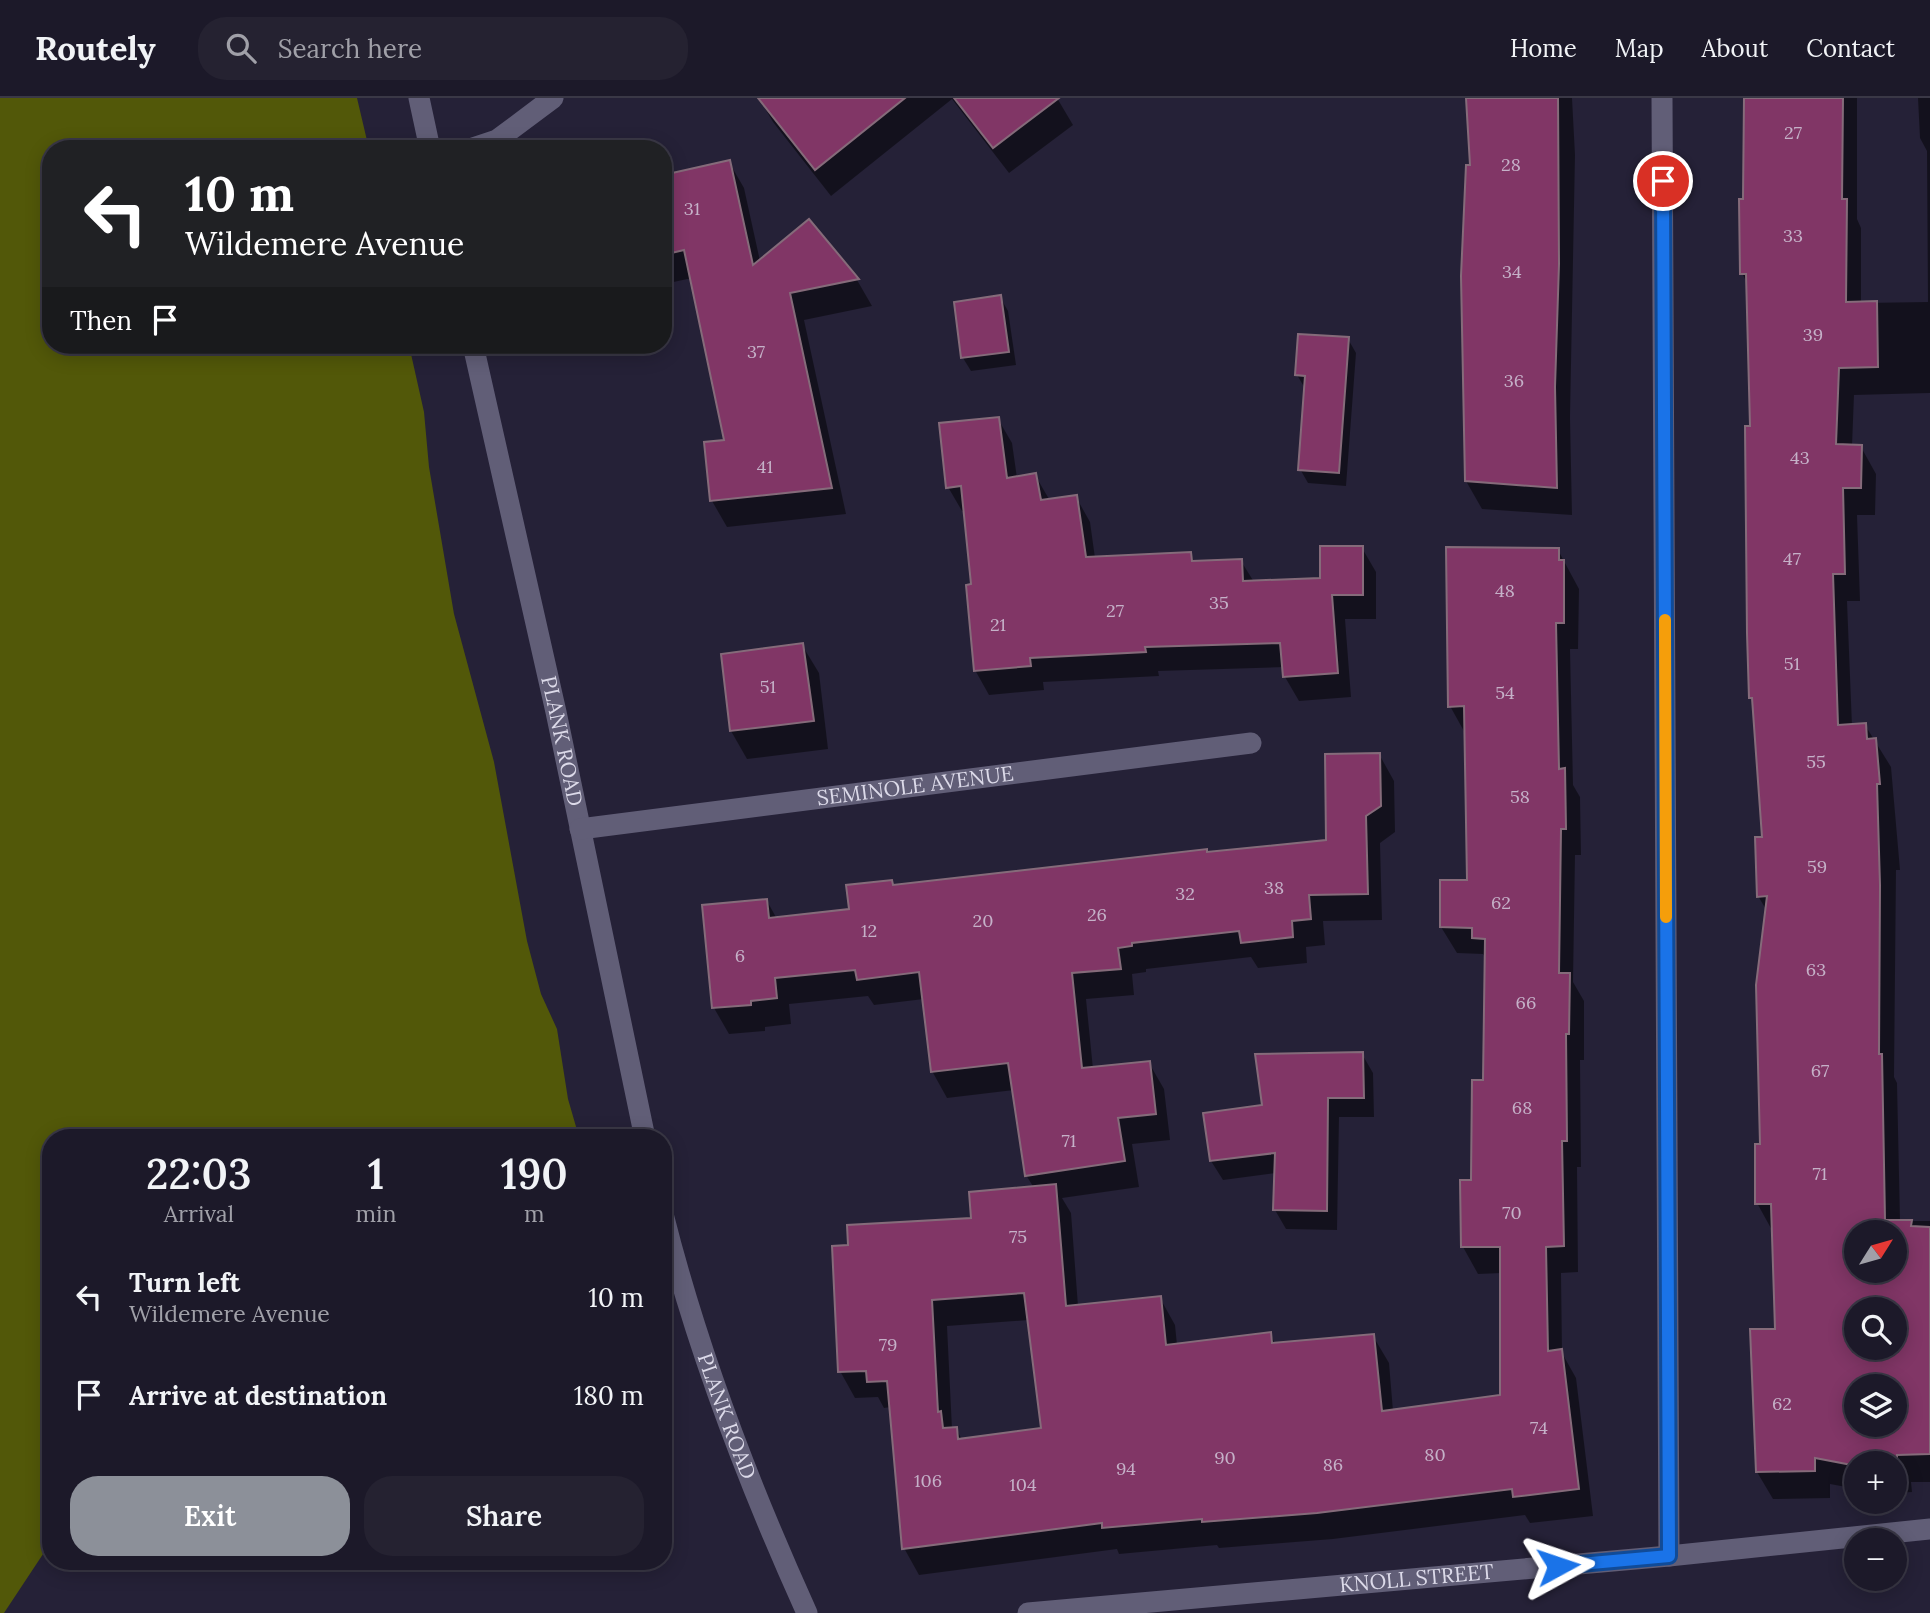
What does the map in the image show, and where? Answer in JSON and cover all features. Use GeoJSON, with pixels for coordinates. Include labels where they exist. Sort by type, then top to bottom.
{"type":"FeatureCollection","features":[{"type":"Feature","properties":{"kind":"street"},"geometry":{"type":"LineString","coordinates":[[419,98],[428,140]]}},
{"type":"Feature","properties":{"kind":"street"},"geometry":{"type":"LineString","coordinates":[[497,140],[553,98]]}},
{"type":"Feature","properties":{"kind":"street"},"geometry":{"type":"LineString","coordinates":[[1662,98],[1669,1556]]}},
{"type":"Feature","properties":{"kind":"street","name":"PLANK ROAD"},"geometry":{"type":"LineString","coordinates":[[475,354],[643,1129]]}},
{"type":"Feature","properties":{"kind":"street","name":"SEMINOLE AVENUE"},"geometry":{"type":"LineString","coordinates":[[580,829],[1251,743]]}},
{"type":"Feature","properties":{"kind":"street","name":"PLANK ROAD"},"geometry":{"type":"LineString","coordinates":[[672,1244],[719,1402],[807,1613]]}},
{"type":"Feature","properties":{"kind":"street","name":"KNOLL STREET"},"geometry":{"type":"LineString","coordinates":[[1028,1613],[1669,1556],[1930,1529]]}},
{"type":"Feature","properties":{"kind":"green space"},"geometry":{"type":"Polygon","coordinates":[[[0,98],[357,98],[367,140],[42,140],[42,354],[411,354],[424,412],[429,467],[454,614],[494,762],[527,941],[541,994],[557,1029],[568,1099],[577,1129],[42,1129],[42,1556],[4,1613],[0,1613],[0,98]]]}},
{"type":"Feature","properties":{"kind":"building"},"geometry":{"type":"Polygon","coordinates":[[[758,98],[905,98],[815,170],[758,98]]]}},
{"type":"Feature","properties":{"kind":"building"},"geometry":{"type":"Polygon","coordinates":[[[954,98],[1059,98],[993,148],[954,98]]]}},
{"type":"Feature","properties":{"kind":"building"},"geometry":{"type":"Polygon","coordinates":[[[1466,98],[1558,98],[1559,264],[1555,387],[1557,488],[1465,481],[1461,276],[1466,165],[1470,165],[1466,98]]]}},
{"type":"Feature","properties":{"kind":"building"},"geometry":{"type":"Polygon","coordinates":[[[1744,98],[1843,98],[1842,199],[1847,199],[1846,302],[1877,301],[1878,367],[1839,368],[1836,444],[1862,445],[1861,488],[1843,488],[1845,574],[1833,574],[1838,725],[1866,723],[1867,739],[1876,738],[1880,784],[1877,784],[1880,885],[1879,1054],[1882,1054],[1885,1220],[1844,1220],[1844,1283],[1908,1283],[1908,1220],[1912,1220],[1911,1226],[1930,1227],[1930,1454],[1907,1455],[1907,1451],[1844,1451],[1844,1464],[1815,1458],[1815,1471],[1756,1472],[1750,1329],[1775,1329],[1771,1204],[1755,1204],[1755,1144],[1760,1144],[1756,985],[1767,896],[1757,897],[1755,837],[1762,837],[1752,698],[1749,698],[1745,426],[1750,426],[1746,274],[1740,274],[1739,199],[1743,199],[1744,98]]]}},
{"type":"Feature","properties":{"kind":"building"},"geometry":{"type":"Polygon","coordinates":[[[730,160],[753,265],[809,219],[859,279],[790,293],[832,488],[710,501],[704,442],[724,440],[684,250],[672,253],[672,173],[730,160]]]}},
{"type":"Feature","properties":{"kind":"building"},"geometry":{"type":"Polygon","coordinates":[[[1001,295],[1009,352],[961,358],[954,302],[1001,295]]]}},
{"type":"Feature","properties":{"kind":"building"},"geometry":{"type":"Polygon","coordinates":[[[1298,334],[1349,337],[1339,473],[1298,470],[1305,376],[1295,375],[1298,334]]]}},
{"type":"Feature","properties":{"kind":"building"},"geometry":{"type":"Polygon","coordinates":[[[999,417],[1007,478],[1036,473],[1041,500],[1077,495],[1086,557],[1191,552],[1192,561],[1242,559],[1243,581],[1320,578],[1320,546],[1363,546],[1363,595],[1332,595],[1338,673],[1283,677],[1280,643],[1145,647],[1146,652],[1030,658],[1031,666],[974,671],[966,585],[971,584],[961,486],[946,488],[939,423],[999,417]]]}},
{"type":"Feature","properties":{"kind":"building"},"geometry":{"type":"Polygon","coordinates":[[[1446,547],[1559,548],[1559,560],[1564,560],[1564,623],[1556,623],[1559,769],[1565,768],[1566,829],[1561,829],[1559,973],[1570,973],[1569,1034],[1566,1034],[1567,1141],[1562,1141],[1564,1246],[1546,1247],[1548,1351],[1562,1349],[1579,1489],[1513,1497],[1512,1489],[1317,1513],[1202,1522],[1202,1519],[1102,1528],[1102,1523],[902,1549],[887,1381],[867,1382],[866,1371],[838,1372],[832,1246],[848,1245],[847,1225],[971,1218],[969,1192],[1056,1184],[1066,1306],[1161,1296],[1166,1345],[1271,1332],[1272,1343],[1374,1334],[1382,1411],[1500,1395],[1500,1247],[1461,1247],[1460,1180],[1471,1180],[1472,1080],[1483,1080],[1485,939],[1472,938],[1472,928],[1440,927],[1440,880],[1467,880],[1464,706],[1448,707],[1446,547]],[[1024,1293],[932,1300],[938,1412],[941,1411],[943,1428],[957,1427],[958,1439],[1041,1428],[1024,1293]]]}},
{"type":"Feature","properties":{"kind":"building"},"geometry":{"type":"Polygon","coordinates":[[[803,643],[814,721],[730,731],[721,654],[803,643]]]}},
{"type":"Feature","properties":{"kind":"building"},"geometry":{"type":"Polygon","coordinates":[[[1380,753],[1381,806],[1366,816],[1368,894],[1309,895],[1311,919],[1292,921],[1293,937],[1241,943],[1239,931],[1132,943],[1132,946],[1118,948],[1121,969],[1072,973],[1082,1068],[1150,1061],[1156,1114],[1118,1118],[1125,1161],[1025,1176],[1008,1063],[931,1072],[919,972],[857,980],[855,970],[775,978],[777,998],[751,1001],[751,1005],[712,1008],[702,905],[767,899],[769,918],[849,909],[846,885],[892,880],[893,885],[1207,849],[1207,852],[1326,840],[1325,754],[1380,753]]]}},
{"type":"Feature","properties":{"kind":"building"},"geometry":{"type":"Polygon","coordinates":[[[1363,1052],[1364,1098],[1328,1098],[1327,1211],[1273,1210],[1275,1153],[1210,1161],[1203,1113],[1262,1105],[1255,1054],[1363,1052]]]}},
{"type":"Feature","properties":{"kind":"slow traffic"},"geometry":{"type":"LineString","coordinates":[[1665,620],[1666,917]]}},
{"type":"Feature","properties":{"kind":"route"},"geometry":{"type":"LineString","coordinates":[[1558,1566],[1669,1556],[1663,181]]}}]}
